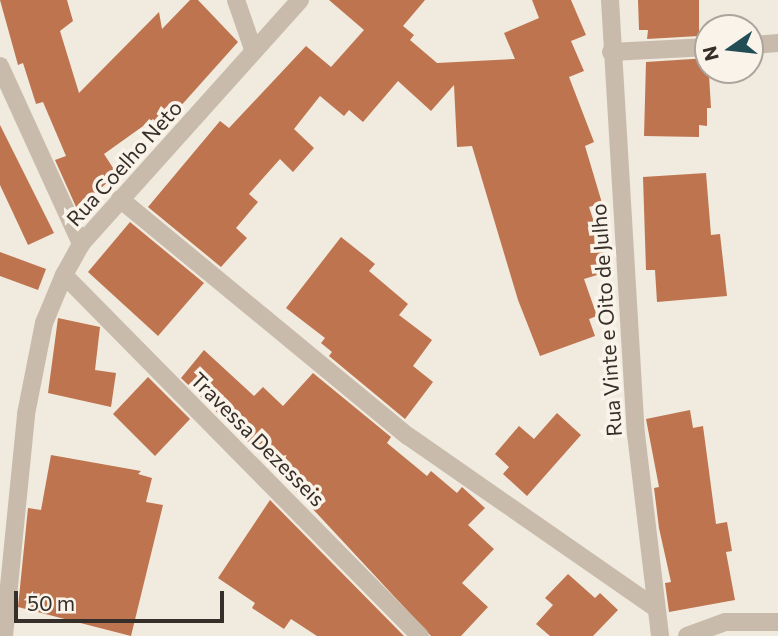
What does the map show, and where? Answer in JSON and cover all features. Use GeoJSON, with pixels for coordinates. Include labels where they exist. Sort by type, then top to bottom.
{"type":"FeatureCollection","features":[{"type":"Feature","properties":{"kind":"street"},"geometry":{"type":"LineString","coordinates":[[236,0],[253,49]]}},
{"type":"Feature","properties":{"kind":"street","name":"Rua Coelho Neto"},"geometry":{"type":"LineString","coordinates":[[4,636],[6,564],[26,414],[44,323],[64,275],[81,244],[184,132],[253,49],[300,0]]}},
{"type":"Feature","properties":{"kind":"street","name":"Rua Vinte e Oito de Julho"},"geometry":{"type":"LineString","coordinates":[[610,0],[611,52],[636,434],[654,607],[660,636]]}},
{"type":"Feature","properties":{"kind":"street"},"geometry":{"type":"LineString","coordinates":[[611,52],[694,48]]}},
{"type":"Feature","properties":{"kind":"street"},"geometry":{"type":"LineString","coordinates":[[0,66],[81,244]]}},
{"type":"Feature","properties":{"kind":"street"},"geometry":{"type":"LineString","coordinates":[[120,199],[408,436],[654,607]]}},
{"type":"Feature","properties":{"kind":"street","name":"Travessa Dezesseis"},"geometry":{"type":"LineString","coordinates":[[64,275],[420,636]]}},
{"type":"Feature","properties":{"kind":"street"},"geometry":{"type":"LineString","coordinates":[[687,636],[726,622],[778,622]]}},
{"type":"Feature","properties":{"kind":"building"},"geometry":{"type":"Polygon","coordinates":[[[0,0],[67,0],[73,21],[60,31],[79,93],[159,12],[162,29],[190,0],[198,0],[238,42],[161,128],[153,119],[104,154],[117,174],[77,209],[55,160],[66,156],[43,102],[36,104],[23,63],[18,65],[0,0]]]}},
{"type":"Feature","properties":{"kind":"building"},"geometry":{"type":"Polygon","coordinates":[[[329,0],[425,0],[403,26],[414,35],[410,40],[437,63],[515,59],[504,33],[539,18],[532,0],[571,0],[586,35],[571,41],[584,71],[569,77],[594,142],[585,146],[602,203],[589,207],[610,271],[584,279],[597,316],[589,319],[595,336],[540,356],[518,300],[472,146],[457,147],[454,85],[431,111],[398,81],[363,122],[349,110],[344,116],[320,96],[294,129],[314,148],[293,172],[280,159],[249,194],[258,202],[236,228],[247,238],[221,267],[148,207],[220,121],[229,128],[306,46],[331,67],[364,30],[329,0]]]}},
{"type":"Feature","properties":{"kind":"building"},"geometry":{"type":"Polygon","coordinates":[[[638,0],[699,0],[699,14],[694,14],[694,36],[647,39],[648,30],[639,30],[638,0]]]}},
{"type":"Feature","properties":{"kind":"building"},"geometry":{"type":"Polygon","coordinates":[[[694,59],[694,84],[710,84],[711,108],[707,108],[707,126],[699,125],[699,137],[644,136],[646,62],[694,59]]]}},
{"type":"Feature","properties":{"kind":"building"},"geometry":{"type":"Polygon","coordinates":[[[0,125],[54,233],[28,245],[0,185],[0,125]]]}},
{"type":"Feature","properties":{"kind":"building"},"geometry":{"type":"Polygon","coordinates":[[[706,173],[711,235],[720,234],[727,296],[657,302],[655,270],[646,270],[643,177],[706,173]]]}},
{"type":"Feature","properties":{"kind":"building"},"geometry":{"type":"Polygon","coordinates":[[[130,222],[204,283],[158,336],[88,272],[130,222]]]}},
{"type":"Feature","properties":{"kind":"building"},"geometry":{"type":"Polygon","coordinates":[[[341,237],[375,264],[369,271],[408,304],[399,315],[432,340],[413,366],[433,382],[405,419],[329,356],[332,352],[321,343],[325,338],[286,308],[341,237]]]}},
{"type":"Feature","properties":{"kind":"building"},"geometry":{"type":"Polygon","coordinates":[[[0,252],[46,269],[38,290],[0,276],[0,252]]]}},
{"type":"Feature","properties":{"kind":"building"},"geometry":{"type":"Polygon","coordinates":[[[58,318],[100,327],[95,370],[116,373],[111,407],[48,393],[58,318]]]}},
{"type":"Feature","properties":{"kind":"building"},"geometry":{"type":"Polygon","coordinates":[[[204,350],[254,396],[263,387],[283,406],[313,373],[391,437],[387,443],[427,476],[431,471],[457,493],[462,487],[485,508],[468,525],[494,549],[462,583],[488,607],[461,636],[431,636],[270,463],[181,378],[204,350]]]}},
{"type":"Feature","properties":{"kind":"building"},"geometry":{"type":"Polygon","coordinates":[[[148,377],[190,419],[155,456],[113,414],[148,377]]]}},
{"type":"Feature","properties":{"kind":"building"},"geometry":{"type":"Polygon","coordinates":[[[690,410],[693,428],[703,426],[716,524],[727,522],[732,551],[726,552],[735,600],[669,612],[665,583],[671,582],[659,528],[654,488],[659,487],[646,419],[690,410]]]}},
{"type":"Feature","properties":{"kind":"building"},"geometry":{"type":"Polygon","coordinates":[[[557,413],[581,435],[527,496],[503,474],[509,467],[495,454],[519,426],[534,439],[557,413]]]}},
{"type":"Feature","properties":{"kind":"building"},"geometry":{"type":"Polygon","coordinates":[[[51,455],[141,471],[138,474],[152,478],[146,502],[163,505],[131,636],[18,607],[28,508],[41,510],[51,455]]]}},
{"type":"Feature","properties":{"kind":"building"},"geometry":{"type":"Polygon","coordinates":[[[270,500],[404,636],[317,636],[291,619],[284,629],[252,608],[255,603],[218,578],[270,500]]]}},
{"type":"Feature","properties":{"kind":"building"},"geometry":{"type":"Polygon","coordinates":[[[568,574],[595,598],[600,593],[618,610],[593,636],[550,636],[536,624],[553,605],[545,598],[568,574]]]}}]}
